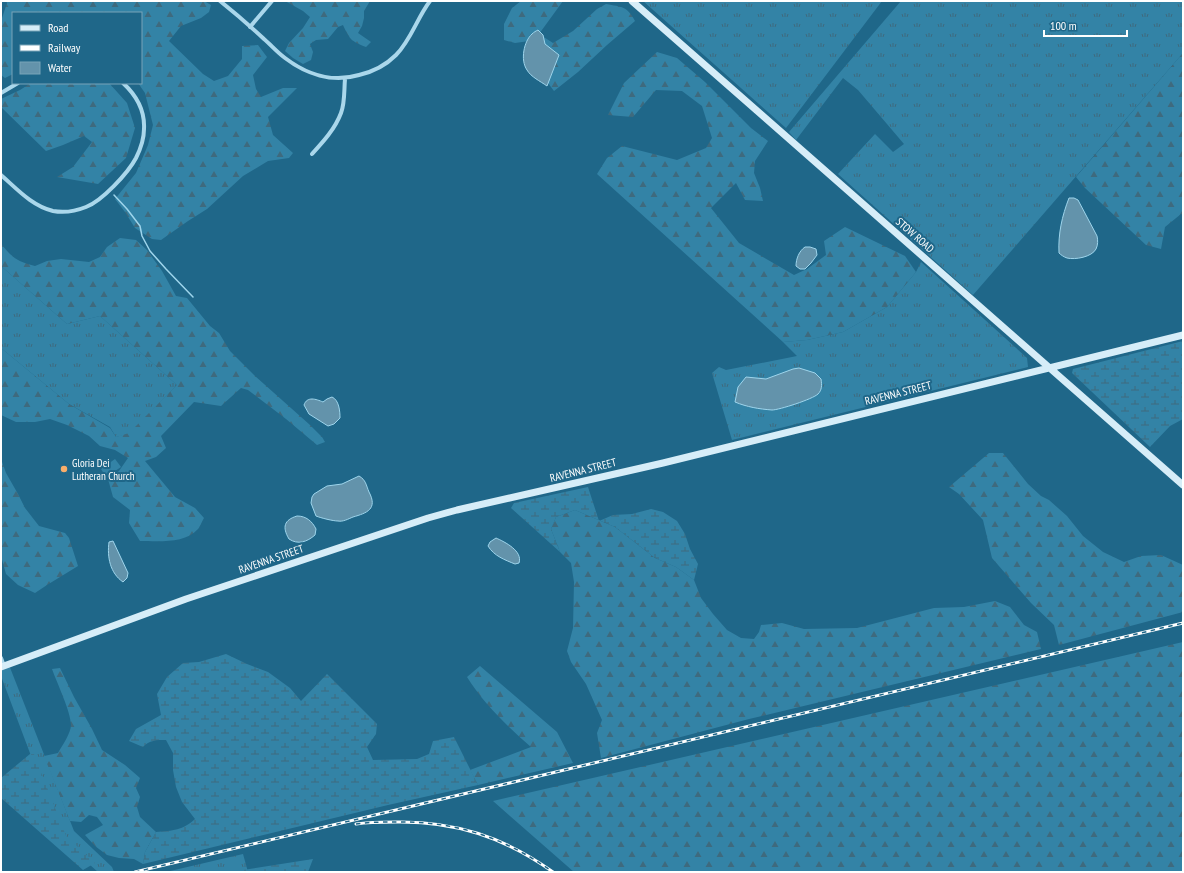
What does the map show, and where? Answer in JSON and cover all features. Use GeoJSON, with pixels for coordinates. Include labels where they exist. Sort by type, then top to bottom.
{"type":"FeatureCollection","features":[{"type":"Feature","properties":{"kind":"street"},"geometry":{"type":"LineString","coordinates":[[220,1],[283,56],[299,67],[315,75],[345,79],[375,70],[395,56],[408,40],[422,12],[430,1]]}},
{"type":"Feature","properties":{"kind":"street"},"geometry":{"type":"LineString","coordinates":[[250,26],[272,1]]}},
{"type":"Feature","properties":{"kind":"street","name":"STOW ROAD"},"geometry":{"type":"LineString","coordinates":[[632,1],[1183,485]]}},
{"type":"Feature","properties":{"kind":"street"},"geometry":{"type":"LineString","coordinates":[[312,154],[329,134],[341,113],[345,79]]}},
{"type":"Feature","properties":{"kind":"street"},"geometry":{"type":"LineString","coordinates":[[1,93],[16,84]]}},
{"type":"Feature","properties":{"kind":"street"},"geometry":{"type":"LineString","coordinates":[[1,175],[26,198],[39,206],[53,211],[60,212],[75,210],[98,200],[130,167],[136,158],[142,140],[144,129],[140,106],[134,95],[124,84]]}},
{"type":"Feature","properties":{"kind":"street","name":"RAVENNA STREET"},"geometry":{"type":"LineString","coordinates":[[2,667],[186,599],[428,518],[663,463],[1183,335]]}},
{"type":"Feature","properties":{"kind":"street"},"geometry":{"type":"LineString","coordinates":[[1,658],[2,667]]}},
{"type":"Feature","properties":{"kind":"green space"},"geometry":{"type":"Polygon","coordinates":[[[6,1],[204,1],[211,5],[209,12],[201,18],[181,26],[169,41],[203,74],[214,81],[228,76],[242,59],[242,46],[258,45],[267,57],[253,75],[256,89],[261,97],[283,88],[297,88],[268,117],[273,135],[293,153],[289,158],[268,161],[243,176],[207,209],[161,240],[152,239],[135,228],[115,199],[136,173],[148,145],[153,125],[145,93],[139,84],[142,84],[142,12],[12,12],[12,74],[5,78],[1,75],[1,21],[7,3],[6,1]]]}},
{"type":"Feature","properties":{"kind":"green space"},"geometry":{"type":"Polygon","coordinates":[[[285,1],[370,1],[364,11],[362,26],[358,33],[371,42],[366,47],[357,43],[349,37],[343,25],[338,27],[328,39],[316,40],[310,44],[313,52],[311,60],[303,64],[285,51],[289,43],[303,28],[310,17],[303,11],[285,1]]]}},
{"type":"Feature","properties":{"kind":"green space"},"geometry":{"type":"Polygon","coordinates":[[[521,1],[563,1],[539,34],[553,43],[573,31],[597,9],[606,4],[624,8],[629,12],[635,21],[578,72],[554,91],[548,83],[559,55],[536,40],[515,43],[504,40],[504,24],[512,8],[521,1]]]}},
{"type":"Feature","properties":{"kind":"green space"},"geometry":{"type":"Polygon","coordinates":[[[643,1],[882,1],[786,128],[643,1]]]}},
{"type":"Feature","properties":{"kind":"green space"},"geometry":{"type":"Polygon","coordinates":[[[901,1],[1183,1],[1183,53],[973,295],[838,174],[875,134],[893,152],[904,144],[858,90],[843,78],[796,140],[789,132],[901,1]]]}},
{"type":"Feature","properties":{"kind":"green space"},"geometry":{"type":"Polygon","coordinates":[[[657,52],[677,58],[705,82],[751,128],[768,141],[755,161],[754,173],[763,201],[745,200],[736,183],[711,208],[739,243],[794,275],[807,269],[826,255],[824,241],[845,227],[905,256],[916,272],[887,307],[843,332],[807,340],[783,342],[597,174],[607,158],[622,146],[677,160],[706,148],[712,138],[702,106],[682,91],[656,90],[633,117],[608,115],[624,83],[657,52]]]}},
{"type":"Feature","properties":{"kind":"green space"},"geometry":{"type":"Polygon","coordinates":[[[1183,53],[1183,214],[1165,227],[1161,249],[1146,245],[1085,188],[1076,177],[1183,53]]]}},
{"type":"Feature","properties":{"kind":"green space"},"geometry":{"type":"Polygon","coordinates":[[[29,84],[110,84],[127,103],[135,128],[126,158],[98,184],[57,177],[73,167],[92,142],[84,136],[46,151],[1,107],[1,99],[29,84]]]}},
{"type":"Feature","properties":{"kind":"green space"},"geometry":{"type":"Polygon","coordinates":[[[120,238],[136,240],[147,250],[162,271],[176,296],[187,298],[210,326],[219,333],[230,351],[255,376],[310,425],[325,442],[317,445],[248,390],[241,388],[221,406],[194,402],[161,436],[166,448],[156,457],[145,461],[175,497],[195,508],[204,518],[199,528],[193,534],[171,541],[140,541],[129,523],[130,510],[113,497],[108,479],[119,471],[128,458],[115,450],[100,446],[89,436],[67,425],[50,419],[35,422],[16,422],[1,415],[1,348],[69,404],[110,428],[116,437],[129,433],[177,385],[100,316],[67,324],[1,266],[1,244],[15,258],[35,266],[47,261],[61,259],[89,262],[100,257],[107,247],[120,238]]]}},
{"type":"Feature","properties":{"kind":"green space"},"geometry":{"type":"Polygon","coordinates":[[[921,262],[1027,358],[1028,367],[732,440],[712,373],[719,367],[726,370],[797,356],[783,342],[807,340],[843,332],[887,307],[916,272],[921,262]]]}},
{"type":"Feature","properties":{"kind":"green space"},"geometry":{"type":"Polygon","coordinates":[[[1,266],[67,324],[100,316],[177,385],[129,434],[116,437],[110,427],[69,404],[1,348],[1,266]]]}},
{"type":"Feature","properties":{"kind":"green space"},"geometry":{"type":"Polygon","coordinates":[[[1183,341],[1183,419],[1170,426],[1150,447],[1072,373],[1073,369],[1183,341]]]}},
{"type":"Feature","properties":{"kind":"green space"},"geometry":{"type":"Polygon","coordinates":[[[989,453],[1003,453],[1028,484],[1067,516],[1083,536],[1103,552],[1124,562],[1141,556],[1161,555],[1183,565],[1183,612],[1059,645],[1054,625],[1031,603],[992,558],[983,520],[959,494],[949,487],[989,453]]]}},
{"type":"Feature","properties":{"kind":"green space"},"geometry":{"type":"Polygon","coordinates":[[[1,459],[6,473],[25,508],[39,526],[65,533],[69,538],[78,566],[35,593],[18,585],[6,574],[1,556],[1,459]]]}},
{"type":"Feature","properties":{"kind":"green space"},"geometry":{"type":"Polygon","coordinates":[[[115,459],[121,467],[106,477],[101,469],[115,459]]]}},
{"type":"Feature","properties":{"kind":"green space"},"geometry":{"type":"Polygon","coordinates":[[[588,487],[599,520],[575,510],[556,517],[551,529],[560,552],[511,508],[514,503],[588,487]]]}},
{"type":"Feature","properties":{"kind":"green space"},"geometry":{"type":"Polygon","coordinates":[[[651,509],[663,512],[677,521],[685,534],[690,549],[698,564],[694,580],[676,567],[655,558],[615,527],[600,521],[613,515],[632,514],[651,509]]]}},
{"type":"Feature","properties":{"kind":"green space"},"geometry":{"type":"Polygon","coordinates":[[[575,510],[615,527],[655,558],[676,567],[694,580],[701,598],[713,614],[727,630],[741,638],[754,639],[759,632],[761,625],[782,623],[804,629],[857,628],[934,608],[964,607],[995,601],[1010,607],[1024,625],[1037,632],[1041,649],[749,719],[601,758],[597,733],[602,720],[586,684],[571,662],[567,651],[573,628],[574,582],[571,563],[560,552],[551,529],[556,517],[575,510]]]}},
{"type":"Feature","properties":{"kind":"green space"},"geometry":{"type":"Polygon","coordinates":[[[1183,642],[1183,872],[574,872],[493,801],[1183,642]]]}},
{"type":"Feature","properties":{"kind":"green space"},"geometry":{"type":"Polygon","coordinates":[[[226,654],[268,672],[290,688],[301,701],[327,674],[377,724],[376,734],[367,747],[373,760],[417,759],[429,754],[433,741],[454,737],[478,785],[143,864],[145,852],[156,832],[168,831],[186,826],[195,819],[182,802],[176,787],[173,770],[173,753],[166,740],[156,740],[143,747],[129,741],[136,729],[161,715],[157,694],[167,677],[183,663],[199,662],[226,654]]]}},
{"type":"Feature","properties":{"kind":"green space"},"geometry":{"type":"Polygon","coordinates":[[[9,665],[74,831],[112,867],[114,872],[98,872],[63,841],[1,676],[1,668],[9,665]]]}},
{"type":"Feature","properties":{"kind":"green space"},"geometry":{"type":"Polygon","coordinates":[[[480,666],[557,732],[573,763],[478,785],[470,770],[531,747],[496,714],[467,677],[480,666]]]}},
{"type":"Feature","properties":{"kind":"green space"},"geometry":{"type":"Polygon","coordinates":[[[60,668],[102,750],[125,765],[140,778],[136,788],[140,797],[137,807],[140,817],[156,832],[145,852],[143,864],[134,859],[119,858],[107,855],[95,846],[85,835],[103,825],[97,817],[89,815],[81,822],[70,821],[44,756],[58,753],[71,728],[69,713],[52,669],[60,668]]]}},
{"type":"Feature","properties":{"kind":"green space"},"geometry":{"type":"Polygon","coordinates":[[[30,754],[34,754],[66,836],[95,863],[83,870],[1,798],[1,778],[30,754]]]}},
{"type":"Feature","properties":{"kind":"green space"},"geometry":{"type":"Polygon","coordinates":[[[243,854],[248,872],[166,872],[243,854]]]}},
{"type":"Feature","properties":{"kind":"green space"},"geometry":{"type":"Polygon","coordinates":[[[313,859],[308,872],[230,872],[313,859]]]}},
{"type":"Feature","properties":{"kind":"water"},"geometry":{"type":"Polygon","coordinates":[[[538,30],[543,35],[545,44],[559,55],[547,86],[531,75],[527,70],[523,56],[529,37],[538,30]]]}},
{"type":"Feature","properties":{"kind":"water"},"geometry":{"type":"Polygon","coordinates":[[[1069,198],[1078,200],[1097,236],[1098,242],[1096,249],[1091,254],[1070,259],[1059,253],[1061,225],[1069,198]]]}},
{"type":"Feature","properties":{"kind":"water"},"geometry":{"type":"Polygon","coordinates":[[[805,247],[816,249],[817,255],[805,269],[800,269],[796,266],[798,255],[805,247]]]}},
{"type":"Feature","properties":{"kind":"water"},"geometry":{"type":"Polygon","coordinates":[[[799,368],[815,373],[821,379],[821,389],[818,394],[810,399],[772,410],[753,408],[735,402],[738,387],[746,377],[766,379],[799,368]]]}},
{"type":"Feature","properties":{"kind":"water"},"geometry":{"type":"Polygon","coordinates":[[[332,397],[338,403],[340,418],[334,424],[328,426],[309,414],[304,405],[309,399],[315,399],[323,402],[332,397]]]}},
{"type":"Feature","properties":{"kind":"water"},"geometry":{"type":"Polygon","coordinates":[[[359,476],[364,481],[371,498],[372,506],[367,512],[342,521],[330,520],[316,516],[311,503],[314,494],[327,486],[342,484],[359,476]]]}},
{"type":"Feature","properties":{"kind":"water"},"geometry":{"type":"Polygon","coordinates":[[[297,516],[308,520],[316,529],[315,535],[302,542],[292,541],[289,539],[285,531],[287,522],[297,516]]]}},
{"type":"Feature","properties":{"kind":"water"},"geometry":{"type":"Polygon","coordinates":[[[496,538],[516,551],[520,559],[519,563],[515,564],[504,559],[490,549],[488,546],[490,542],[496,538]]]}},
{"type":"Feature","properties":{"kind":"water"},"geometry":{"type":"Polygon","coordinates":[[[113,541],[128,573],[127,578],[123,582],[115,574],[110,564],[109,542],[113,541]]]}},
{"type":"Feature","properties":{"kind":"waterway"},"geometry":{"type":"LineString","coordinates":[[114,195],[140,226],[142,236],[150,251],[193,297]]}},
{"type":"Feature","properties":{"kind":"railway"},"geometry":{"type":"LineString","coordinates":[[135,872],[1183,623]]}},
{"type":"Feature","properties":{"kind":"railway"},"geometry":{"type":"LineString","coordinates":[[356,824],[418,822],[459,828],[516,849],[553,872]]}},
{"type":"Feature","properties":{"kind":"place","name":"Gloria Dei Lutheran Church"},"geometry":{"type":"Point","coordinates":[64,469]}}]}
